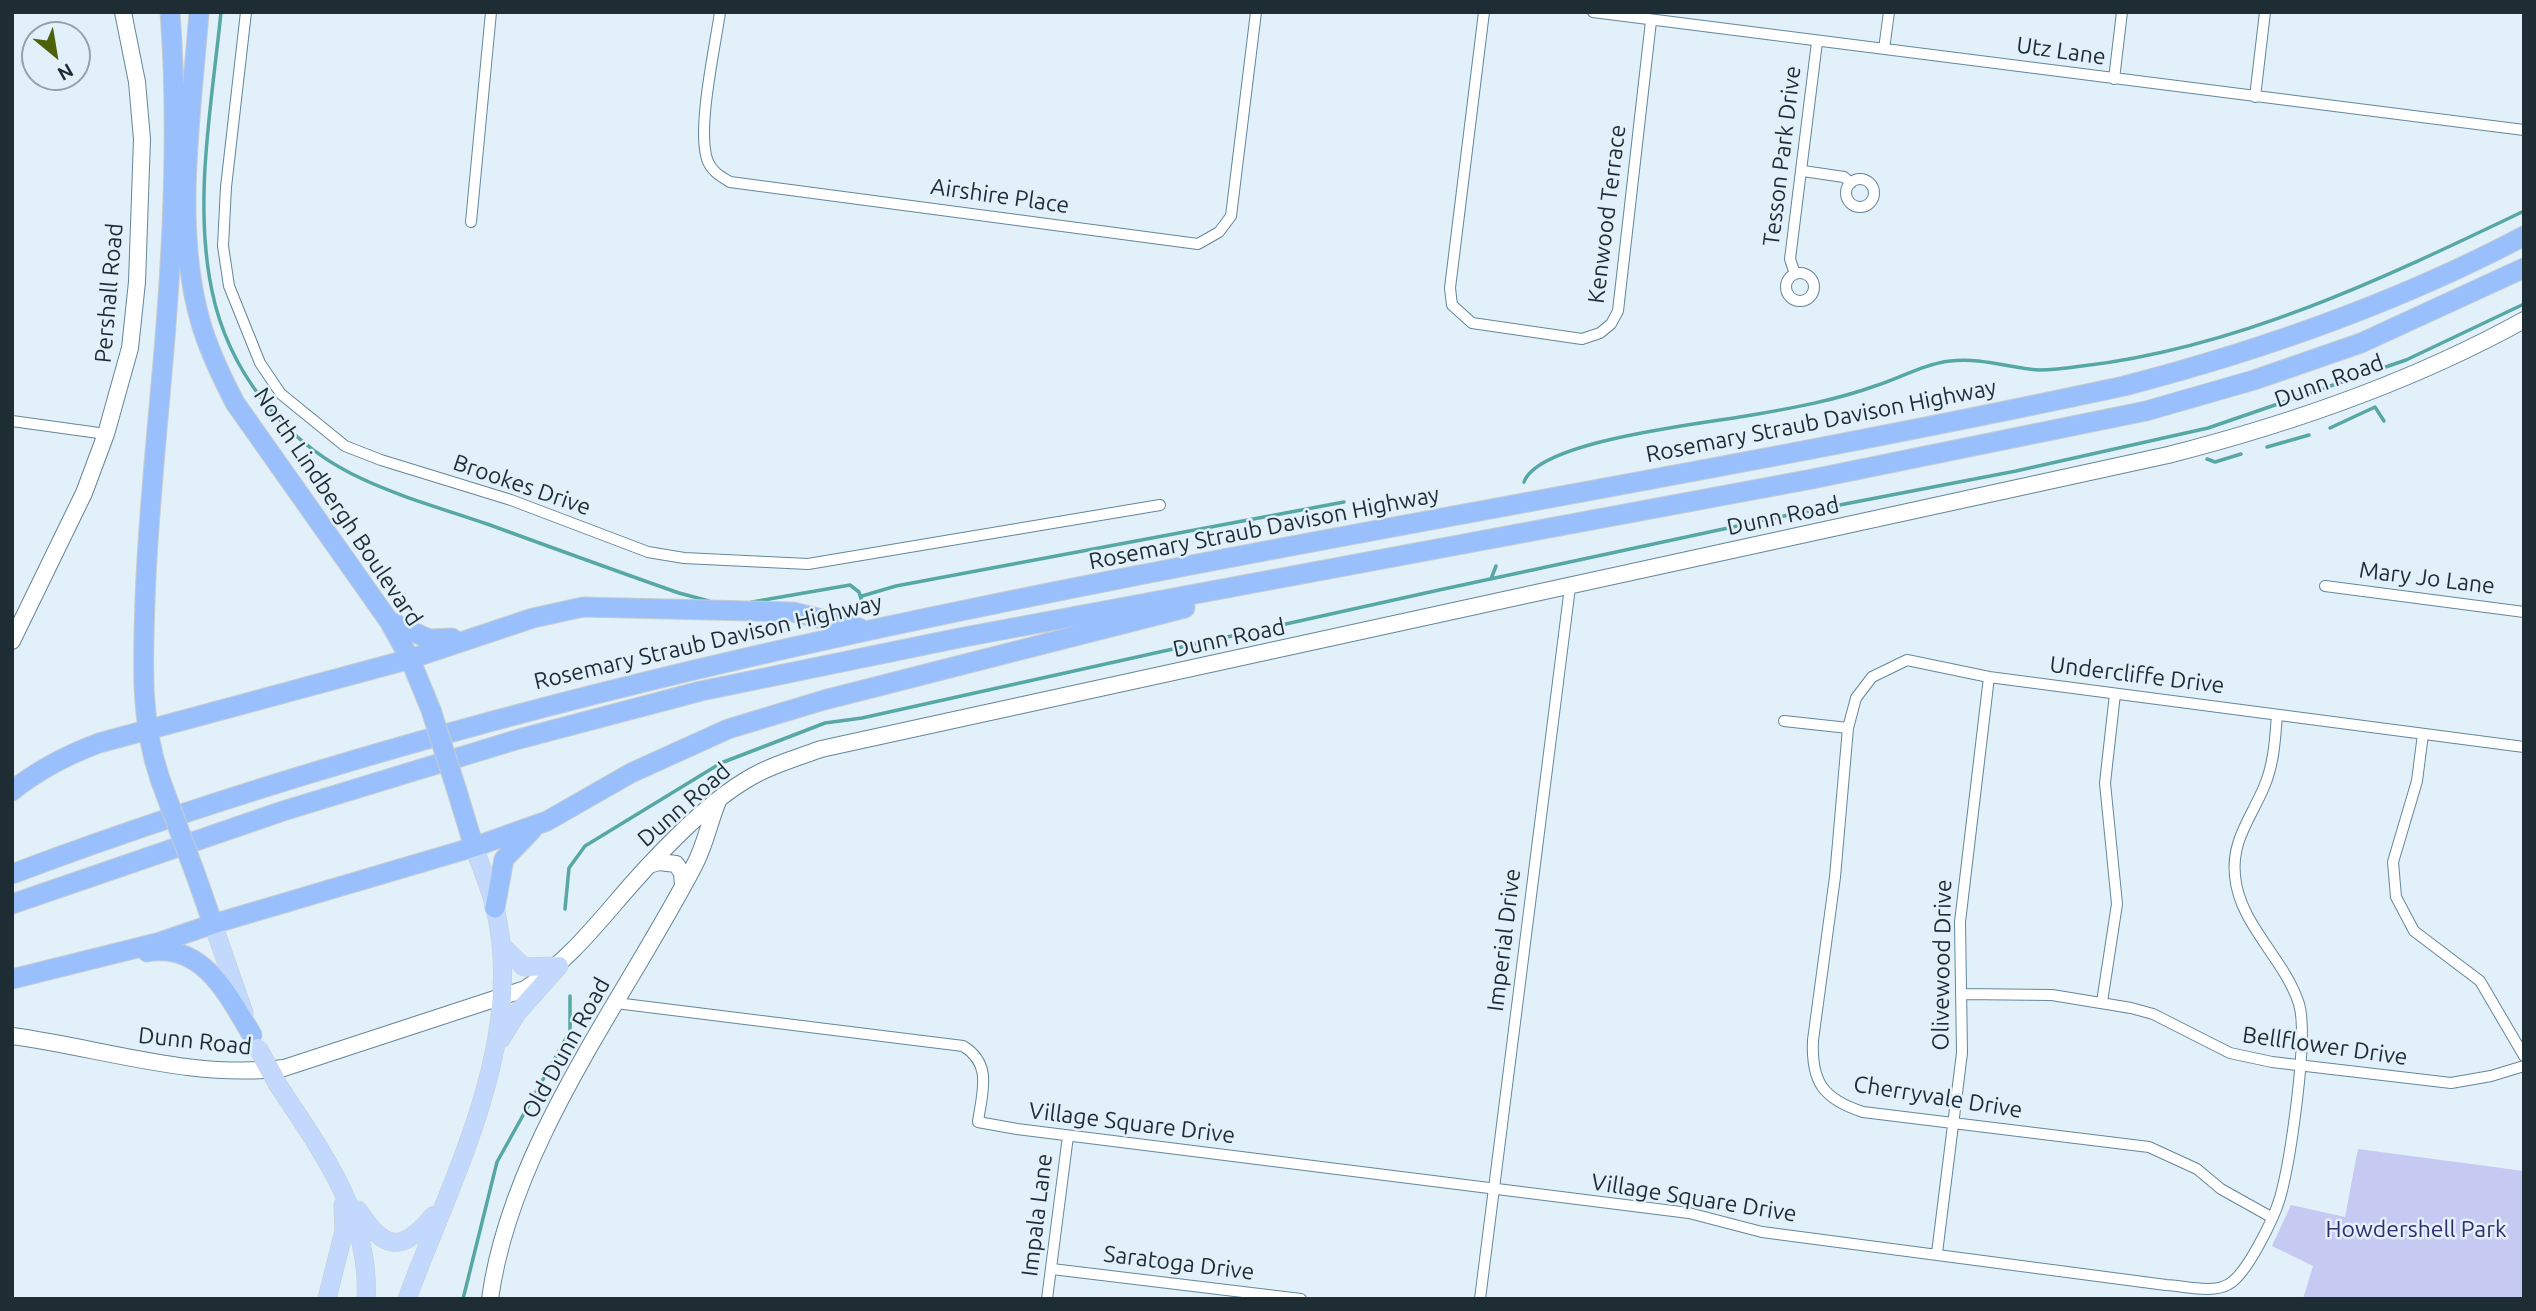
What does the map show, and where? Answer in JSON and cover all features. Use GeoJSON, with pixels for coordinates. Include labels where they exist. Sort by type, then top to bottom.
{"type":"FeatureCollection","features":[{"type":"Feature","properties":{"kind":"highway"},"geometry":{"type":"LineString","coordinates":[[170,12],[175,78],[176,153],[146,577],[143,692],[146,729],[160,779],[213,924]]}},
{"type":"Feature","properties":{"kind":"highway","name":"North Lindbergh Boulevard"},"geometry":{"type":"LineString","coordinates":[[199,12],[187,211],[190,274],[200,319],[216,365],[235,403],[389,621],[410,659],[431,710],[474,847]]}},
{"type":"Feature","properties":{"kind":"highway","name":"Rosemary Straub Davison Highway"},"geometry":{"type":"LineString","coordinates":[[12,874],[264,786],[409,743],[573,698],[864,629],[2124,386],[2232,357],[2340,319],[2444,275],[2524,236]]}},
{"type":"Feature","properties":{"kind":"highway","name":"Rosemary Straub Davison Highway"},"geometry":{"type":"LineString","coordinates":[[12,904],[282,811],[519,739],[646,705],[811,667],[1812,479],[2146,411],[2254,380],[2339,351],[2424,317],[2524,268]]}},
{"type":"Feature","properties":{"kind":"highway"},"geometry":{"type":"LineString","coordinates":[[495,908],[504,859],[520,840],[540,824],[631,774],[728,729],[824,700],[1107,630],[1297,576]]}},
{"type":"Feature","properties":{"kind":"highway"},"geometry":{"type":"LineString","coordinates":[[12,791],[66,756],[146,729],[410,659],[533,618],[594,606],[793,612],[864,629]]}},
{"type":"Feature","properties":{"kind":"highway"},"geometry":{"type":"LineString","coordinates":[[389,621],[429,639],[488,633]]}},
{"type":"Feature","properties":{"kind":"highway"},"geometry":{"type":"LineString","coordinates":[[12,979],[157,943],[474,847],[540,824]]}},
{"type":"Feature","properties":{"kind":"highway"},"geometry":{"type":"LineString","coordinates":[[495,908],[495,855],[513,833]]}},
{"type":"Feature","properties":{"kind":"highway"},"geometry":{"type":"LineString","coordinates":[[83,962],[154,951],[188,957],[203,965],[218,979],[255,1041]]}},
{"type":"Feature","properties":{"kind":"main road","name":"North Lindbergh Boulevard"},"geometry":{"type":"LineString","coordinates":[[407,1299],[480,1109],[498,1043],[503,998],[501,945],[495,908],[474,847]]}},
{"type":"Feature","properties":{"kind":"main road"},"geometry":{"type":"LineString","coordinates":[[213,924],[255,1041],[278,1085],[371,1231],[382,1240],[394,1244],[410,1240],[442,1206]]}},
{"type":"Feature","properties":{"kind":"main road"},"geometry":{"type":"LineString","coordinates":[[501,945],[524,967],[559,966]]}},
{"type":"Feature","properties":{"kind":"main road"},"geometry":{"type":"LineString","coordinates":[[498,1043],[517,1013],[559,966]]}},
{"type":"Feature","properties":{"kind":"main road"},"geometry":{"type":"LineString","coordinates":[[327,1299],[344,1231],[344,1206],[337,1178]]}},
{"type":"Feature","properties":{"kind":"main road"},"geometry":{"type":"LineString","coordinates":[[337,1178],[353,1211],[367,1282],[366,1299]]}},
{"type":"Feature","properties":{"kind":"street","name":"Pershall Road"},"geometry":{"type":"LineString","coordinates":[[12,641],[75,513],[106,434],[128,361],[137,282],[141,108],[123,12]]}},
{"type":"Feature","properties":{"kind":"street","name":"Brookes Drive"},"geometry":{"type":"LineString","coordinates":[[246,12],[226,187],[223,246],[229,286],[260,363],[281,394],[345,446],[381,460],[512,500],[648,552],[684,558],[808,564],[1160,505]]}},
{"type":"Feature","properties":{"kind":"street"},"geometry":{"type":"LineString","coordinates":[[471,222],[491,12]]}},
{"type":"Feature","properties":{"kind":"street","name":"Airshire Place"},"geometry":{"type":"LineString","coordinates":[[720,12],[703,138],[707,161],[716,174],[730,182],[1198,244],[1219,232],[1231,216],[1256,12]]}},
{"type":"Feature","properties":{"kind":"street","name":"Kenwood Terrace"},"geometry":{"type":"LineString","coordinates":[[1484,12],[1450,288],[1452,305],[1472,323],[1582,339],[1600,333],[1611,324],[1618,311],[1651,21]]}},
{"type":"Feature","properties":{"kind":"street","name":"Utz Lane"},"geometry":{"type":"LineString","coordinates":[[1594,12],[2524,130]]}},
{"type":"Feature","properties":{"kind":"street"},"geometry":{"type":"LineString","coordinates":[[1884,49],[1889,12]]}},
{"type":"Feature","properties":{"kind":"street"},"geometry":{"type":"LineString","coordinates":[[2114,79],[2122,12]]}},
{"type":"Feature","properties":{"kind":"street"},"geometry":{"type":"LineString","coordinates":[[2255,97],[2265,12]]}},
{"type":"Feature","properties":{"kind":"street","name":"Tesson Park Drive"},"geometry":{"type":"LineString","coordinates":[[1795,274],[1790,259],[1817,42]]}},
{"type":"Feature","properties":{"kind":"street"},"geometry":{"type":"LineString","coordinates":[[1803,171],[1844,177],[1851,183]]}},
{"type":"Feature","properties":{"kind":"street","name":"Dunn Road"},"geometry":{"type":"LineString","coordinates":[[12,1036],[198,1068],[250,1073],[284,1068],[525,989],[559,966],[602,922],[649,865],[684,831],[747,779],[775,765],[843,743],[1570,587],[2217,443],[2375,389],[2521,328]]}},
{"type":"Feature","properties":{"kind":"street"},"geometry":{"type":"LineString","coordinates":[[12,421],[106,434]]}},
{"type":"Feature","properties":{"kind":"street","name":"Mary Jo Lane"},"geometry":{"type":"LineString","coordinates":[[2325,586],[2524,612]]}},
{"type":"Feature","properties":{"kind":"street","name":"Imperial Drive"},"geometry":{"type":"LineString","coordinates":[[1480,1299],[1570,587]]}},
{"type":"Feature","properties":{"kind":"street","name":"Undercliffe Drive"},"geometry":{"type":"LineString","coordinates":[[1848,728],[1856,698],[1864,686],[1872,677],[1907,660],[1989,677],[2524,747]]}},
{"type":"Feature","properties":{"kind":"street","name":"Olivewood Drive"},"geometry":{"type":"LineString","coordinates":[[1937,1253],[1951,1123],[1960,1081],[1960,922],[1989,677]]}},
{"type":"Feature","properties":{"kind":"street"},"geometry":{"type":"LineString","coordinates":[[2102,1002],[2117,904],[2105,783],[2115,694]]}},
{"type":"Feature","properties":{"kind":"street","name":"Village Square Drive"},"geometry":{"type":"LineString","coordinates":[[616,1003],[963,1046],[973,1052],[984,1071],[978,1122],[1493,1191],[1689,1213],[1762,1232],[2166,1285],[2223,1287],[2241,1274],[2271,1217],[2283,1184],[2300,1065],[2302,1021],[2299,1004],[2249,916],[2235,879],[2237,840],[2271,768],[2277,715]]}},
{"type":"Feature","properties":{"kind":"street"},"geometry":{"type":"LineString","coordinates":[[1784,721],[1848,728]]}},
{"type":"Feature","properties":{"kind":"street","name":"Cherryvale Drive"},"geometry":{"type":"LineString","coordinates":[[1848,728],[1835,877],[1812,1059],[1817,1077],[1835,1101],[1863,1112],[2150,1147],[2197,1169],[2221,1189],[2271,1217]]}},
{"type":"Feature","properties":{"kind":"street"},"geometry":{"type":"LineString","coordinates":[[2423,734],[2417,781],[2393,862],[2396,897],[2414,931],[2480,981],[2524,1056]]}},
{"type":"Feature","properties":{"kind":"street","name":"Old Dunn Road"},"geometry":{"type":"LineString","coordinates":[[489,1299],[504,1232],[524,1177],[616,1003],[694,866],[719,800]]}},
{"type":"Feature","properties":{"kind":"street"},"geometry":{"type":"LineString","coordinates":[[684,831],[692,839],[694,866]]}},
{"type":"Feature","properties":{"kind":"street"},"geometry":{"type":"LineString","coordinates":[[649,865],[659,862],[676,864],[682,873],[682,885]]}},
{"type":"Feature","properties":{"kind":"street","name":"Bellflower Drive"},"geometry":{"type":"LineString","coordinates":[[1962,994],[2052,995],[2102,1002],[2153,1014],[2230,1053],[2300,1065],[2451,1083],[2472,1081],[2524,1066]]}},
{"type":"Feature","properties":{"kind":"street","name":"Impala Lane"},"geometry":{"type":"LineString","coordinates":[[1047,1299],[1068,1136]]}},
{"type":"Feature","properties":{"kind":"street","name":"Saratoga Drive"},"geometry":{"type":"LineString","coordinates":[[1052,1269],[1301,1299]]}},
{"type":"Feature","properties":{"kind":"green space","name":"Howdershell Park"},"geometry":{"type":"Polygon","coordinates":[[[2358,1149],[2524,1171],[2524,1299],[2303,1299],[2313,1266],[2272,1246],[2291,1205],[2345,1217],[2358,1149]]]}},
{"type":"Feature","properties":{"kind":"waterway"},"geometry":{"type":"LineString","coordinates":[[221,12],[206,152],[204,222],[207,257],[220,320],[245,374],[261,398],[302,441],[326,459],[369,482],[679,593],[709,601]]}},
{"type":"Feature","properties":{"kind":"waterway"},"geometry":{"type":"LineString","coordinates":[[1524,482],[1536,467],[1591,444],[1814,403],[1860,391],[1940,363],[1973,360],[2028,369],[2055,369],[2140,357],[2197,344],[2253,327],[2364,285],[2524,211]]}},
{"type":"Feature","properties":{"kind":"waterway"},"geometry":{"type":"LineString","coordinates":[[565,909],[569,868],[585,846],[721,763],[825,723],[862,718],[1439,590],[1798,513],[2016,471],[2208,428],[2406,360],[2524,304]]}},
{"type":"Feature","properties":{"kind":"waterway"},"geometry":{"type":"LineString","coordinates":[[2330,428],[2375,407],[2384,421]]}},
{"type":"Feature","properties":{"kind":"waterway"},"geometry":{"type":"LineString","coordinates":[[2267,447],[2309,435]]}},
{"type":"Feature","properties":{"kind":"waterway"},"geometry":{"type":"LineString","coordinates":[[2207,459],[2215,462],[2241,454]]}},
{"type":"Feature","properties":{"kind":"waterway"},"geometry":{"type":"LineString","coordinates":[[862,596],[896,586],[1344,502]]}},
{"type":"Feature","properties":{"kind":"waterway"},"geometry":{"type":"LineString","coordinates":[[1491,579],[1496,566]]}},
{"type":"Feature","properties":{"kind":"waterway"},"geometry":{"type":"LineString","coordinates":[[752,602],[850,585],[859,592],[862,602]]}},
{"type":"Feature","properties":{"kind":"waterway"},"geometry":{"type":"LineString","coordinates":[[463,1299],[497,1162],[570,1031],[570,996]]}}]}
